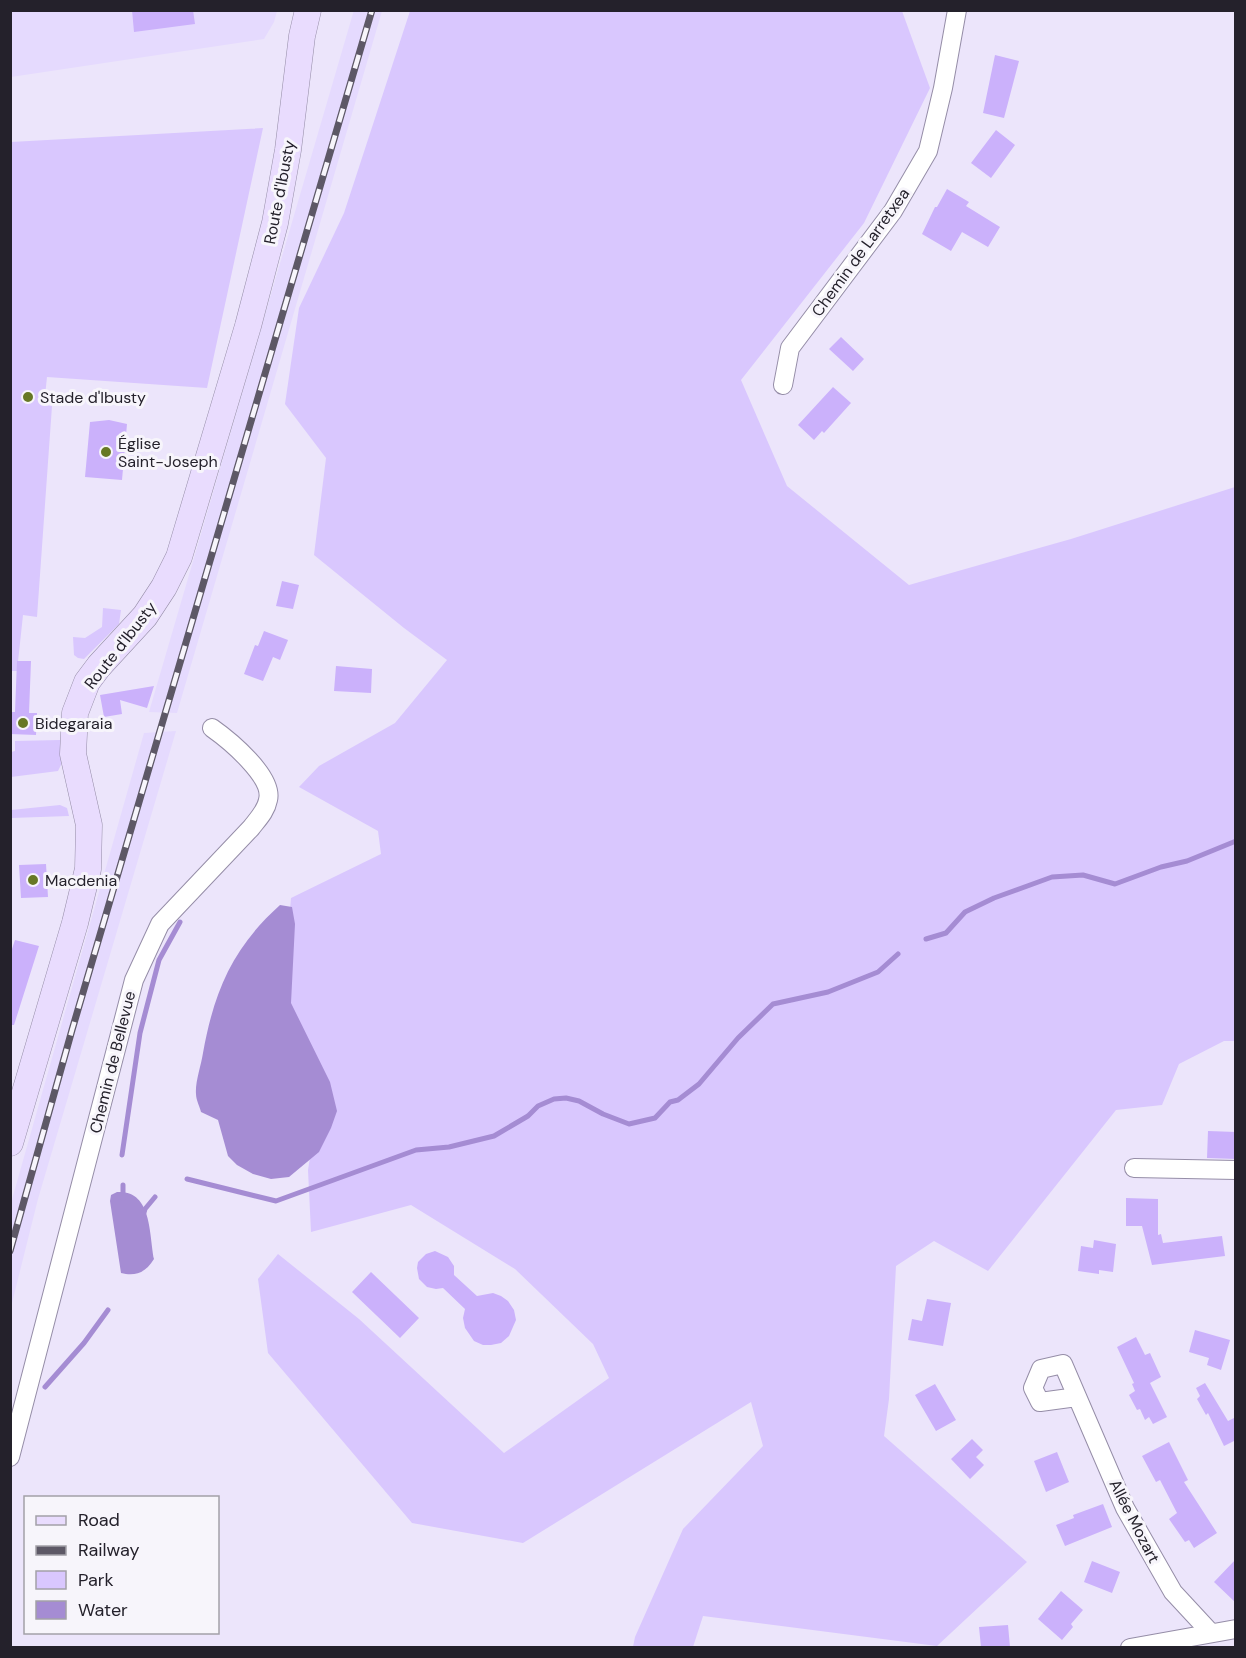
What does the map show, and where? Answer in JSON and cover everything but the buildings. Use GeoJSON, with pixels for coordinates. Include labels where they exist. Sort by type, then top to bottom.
{"type":"FeatureCollection","features":[{"type":"Feature","properties":{"kind":"street","name":"Route d'Ibusty"},"geometry":{"type":"LineString","coordinates":[[10,1143],[75,922],[88,869],[89,825],[73,754],[75,713],[87,682],[145,615],[179,557],[248,326],[276,223],[288,150],[302,36],[308,10]]}},
{"type":"Feature","properties":{"kind":"street","name":"Chemin de Larretxea"},"geometry":{"type":"LineString","coordinates":[[783,385],[790,348],[893,211],[928,151],[943,88],[957,10]]}},
{"type":"Feature","properties":{"kind":"street","name":"Chemin de Bellevue"},"geometry":{"type":"LineString","coordinates":[[10,1457],[134,980],[160,924],[251,828],[263,813],[269,798],[268,788],[260,773],[227,739],[212,728]]}},
{"type":"Feature","properties":{"kind":"street"},"geometry":{"type":"LineString","coordinates":[[1134,1168],[1236,1170]]}},
{"type":"Feature","properties":{"kind":"street","name":"Allée Mozart"},"geometry":{"type":"LineString","coordinates":[[1077,1397],[1125,1508],[1173,1593],[1211,1632]]}},
{"type":"Feature","properties":{"kind":"street"},"geometry":{"type":"LineString","coordinates":[[1130,1647],[1236,1629]]}},
{"type":"Feature","properties":{"kind":"shaded area"},"geometry":{"type":"Polygon","coordinates":[[[354,10],[382,11],[177,713],[149,712],[354,10]]]}},
{"type":"Feature","properties":{"kind":"shaded area"},"geometry":{"type":"Polygon","coordinates":[[[10,11],[277,11],[274,22],[264,39],[11,77],[10,11]]]}},
{"type":"Feature","properties":{"kind":"shaded area"},"geometry":{"type":"Polygon","coordinates":[[[176,731],[38,1199],[11,1307],[11,1203],[144,733],[176,731]]]}},
{"type":"Feature","properties":{"kind":"green space"},"geometry":{"type":"Polygon","coordinates":[[[410,11],[902,11],[930,88],[864,223],[741,380],[787,486],[909,585],[1071,539],[1235,487],[1235,1041],[1224,1041],[1179,1064],[1162,1105],[1116,1110],[988,1271],[934,1241],[896,1266],[889,1399],[884,1436],[1027,1562],[937,1646],[703,1616],[693,1647],[633,1647],[635,1637],[683,1529],[763,1446],[751,1402],[523,1543],[412,1523],[268,1353],[258,1279],[278,1254],[359,1319],[504,1453],[609,1378],[593,1344],[515,1269],[411,1205],[311,1232],[308,1170],[321,1090],[282,1004],[291,898],[381,854],[378,831],[299,787],[319,766],[395,723],[447,660],[314,555],[326,458],[285,404],[299,308],[344,213],[410,11]]]}},
{"type":"Feature","properties":{"kind":"green space","name":"Stade d'Ibusty"},"geometry":{"type":"Polygon","coordinates":[[[263,128],[207,388],[47,377],[44,405],[52,406],[37,617],[23,615],[17,671],[11,671],[11,142],[263,128]]]}},
{"type":"Feature","properties":{"kind":"green space"},"geometry":{"type":"Polygon","coordinates":[[[103,608],[121,610],[119,624],[84,659],[78,658],[74,655],[73,637],[85,638],[102,627],[103,608]]]}},
{"type":"Feature","properties":{"kind":"green space"},"geometry":{"type":"Polygon","coordinates":[[[60,740],[62,763],[58,771],[11,777],[11,752],[15,751],[15,741],[60,740]]]}},
{"type":"Feature","properties":{"kind":"green space"},"geometry":{"type":"Polygon","coordinates":[[[60,805],[67,808],[69,816],[11,818],[11,810],[60,805]]]}},
{"type":"Feature","properties":{"kind":"water"},"geometry":{"type":"Polygon","coordinates":[[[280,905],[292,907],[295,924],[291,1003],[330,1082],[337,1111],[319,1152],[289,1177],[271,1179],[253,1174],[237,1165],[228,1156],[218,1120],[201,1112],[196,1089],[207,1031],[228,972],[249,938],[280,905]]]}},
{"type":"Feature","properties":{"kind":"water"},"geometry":{"type":"Polygon","coordinates":[[[117,1192],[128,1193],[137,1198],[147,1215],[154,1259],[148,1267],[136,1274],[121,1273],[110,1201],[111,1195],[117,1192]]]}},
{"type":"Feature","properties":{"kind":"waterway"},"geometry":{"type":"LineString","coordinates":[[926,939],[946,933],[965,912],[994,898],[1052,877],[1083,875],[1115,884],[1161,867],[1187,861],[1236,841]]}},
{"type":"Feature","properties":{"kind":"waterway"},"geometry":{"type":"LineString","coordinates":[[122,1155],[140,1033],[159,960],[180,922]]}},
{"type":"Feature","properties":{"kind":"waterway"},"geometry":{"type":"LineString","coordinates":[[187,1179],[276,1201],[416,1150],[449,1147],[494,1136],[528,1116],[538,1106],[554,1099],[566,1098],[579,1101],[629,1124],[655,1118],[670,1102],[678,1100],[699,1084],[738,1038],[773,1004],[828,992],[878,972],[898,954]]}},
{"type":"Feature","properties":{"kind":"waterway"},"geometry":{"type":"LineString","coordinates":[[123,1185],[123,1199]]}},
{"type":"Feature","properties":{"kind":"waterway"},"geometry":{"type":"LineString","coordinates":[[143,1216],[145,1209],[155,1197]]}},
{"type":"Feature","properties":{"kind":"waterway"},"geometry":{"type":"LineString","coordinates":[[45,1387],[84,1343],[108,1310]]}},
{"type":"Feature","properties":{"kind":"railway"},"geometry":{"type":"LineString","coordinates":[[10,1251],[72,1030],[372,10]]}},
{"type":"Feature","properties":{"kind":"place","name":"Stade d'Ibusty"},"geometry":{"type":"Point","coordinates":[28,397]}},
{"type":"Feature","properties":{"kind":"place","name":"Église Saint-Joseph"},"geometry":{"type":"Point","coordinates":[106,452]}},
{"type":"Feature","properties":{"kind":"place","name":"Bidegaraia"},"geometry":{"type":"Point","coordinates":[23,723]}},
{"type":"Feature","properties":{"kind":"place","name":"Macdenia"},"geometry":{"type":"Point","coordinates":[33,880]}}]}
